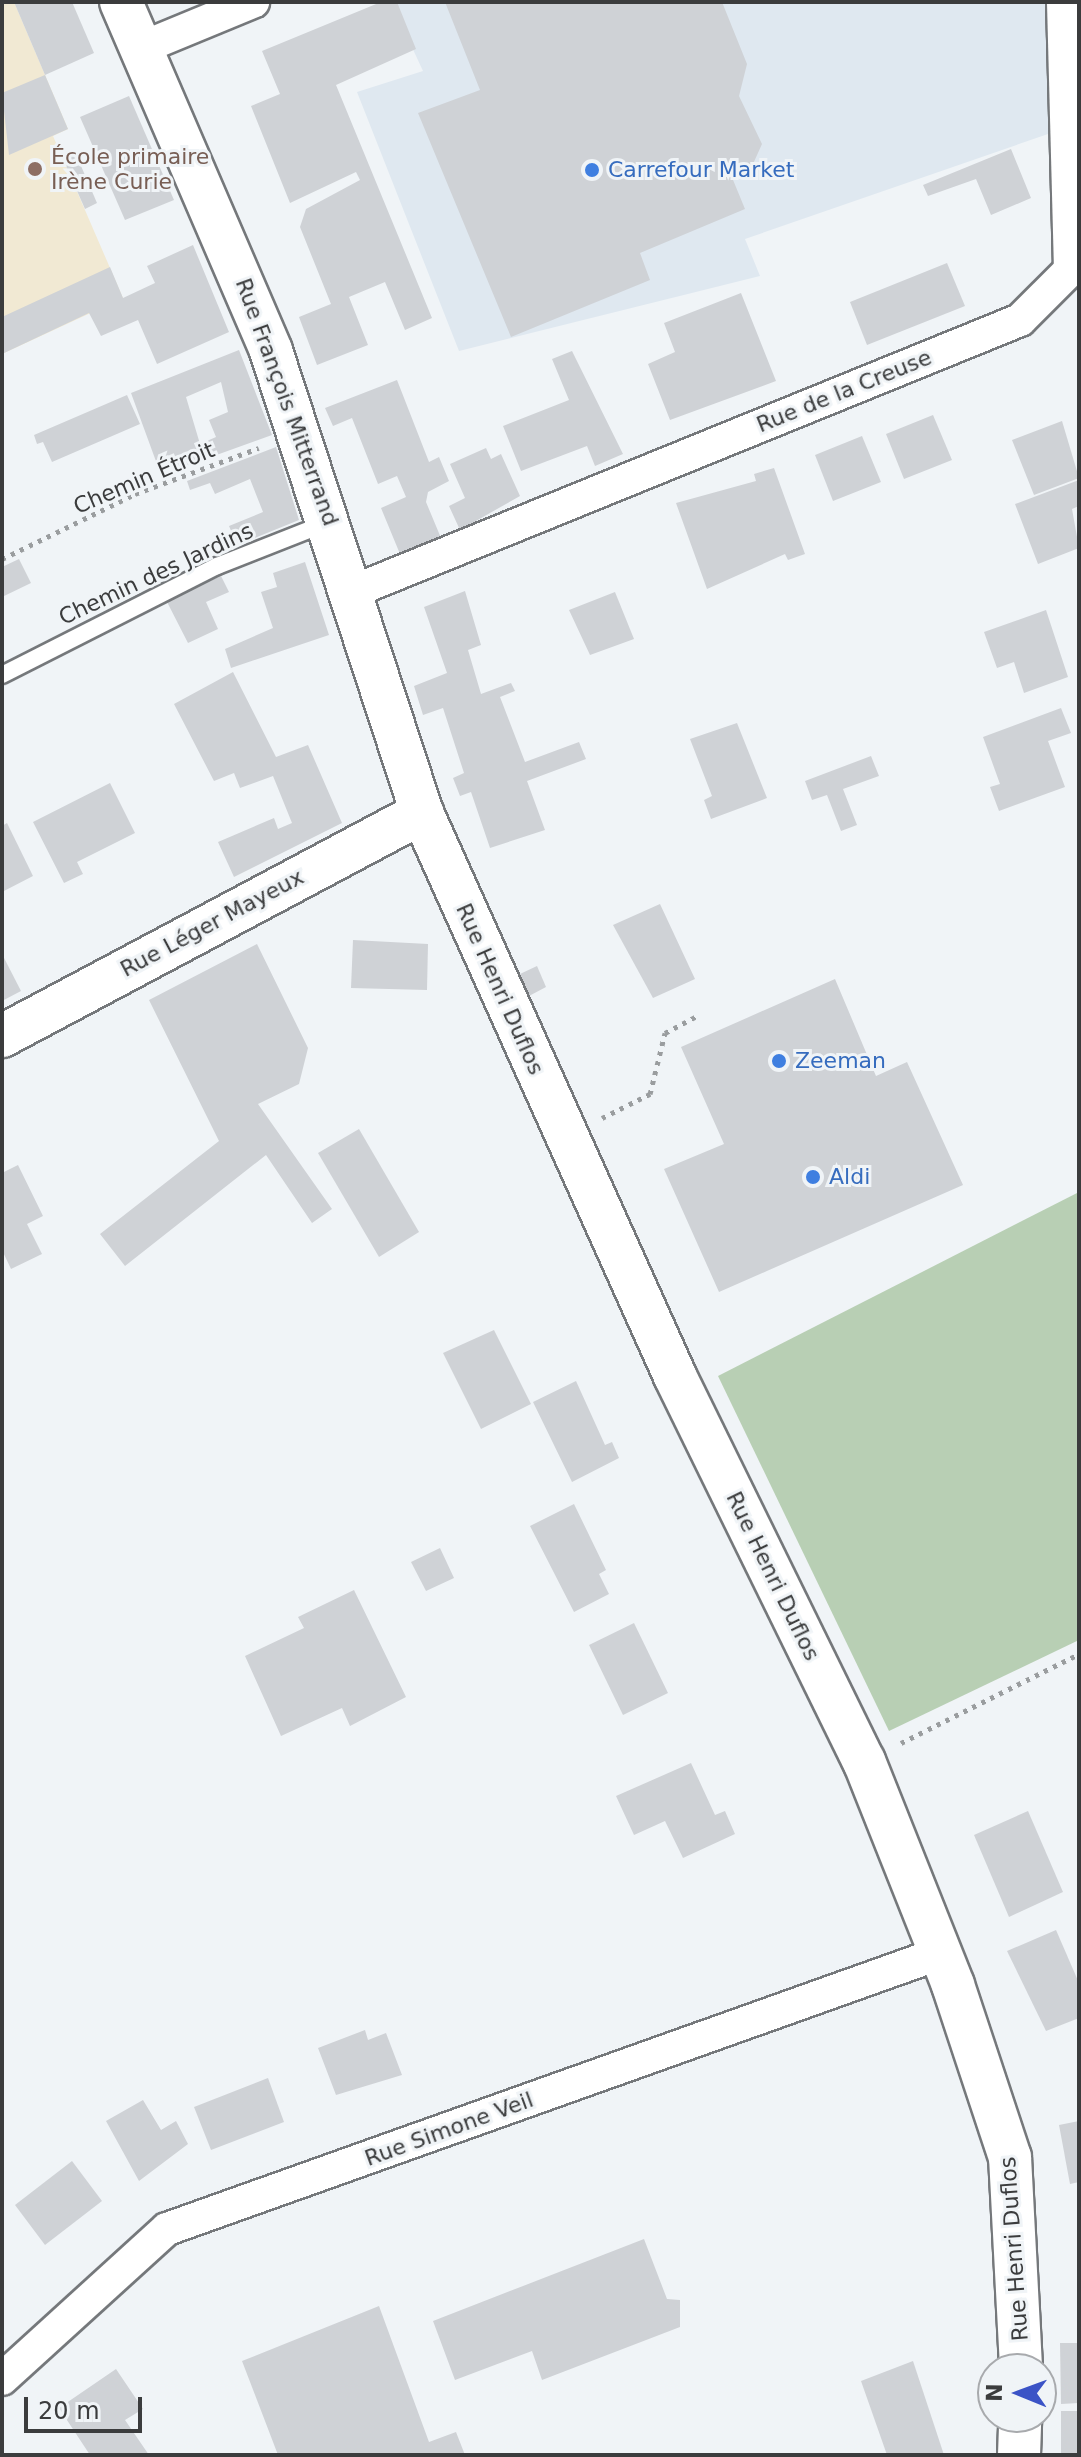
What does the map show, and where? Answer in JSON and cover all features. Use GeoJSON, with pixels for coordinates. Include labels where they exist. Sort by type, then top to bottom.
{"type":"FeatureCollection","features":[{"type":"Feature","properties":{"kind":"street","name":"Rue François Mitterrand"},"geometry":{"type":"LineString","coordinates":[[121,2],[146,46],[301,433],[354,591],[422,813]]}},
{"type":"Feature","properties":{"kind":"street"},"geometry":{"type":"LineString","coordinates":[[146,46],[253,2]]}},
{"type":"Feature","properties":{"kind":"street","name":"Rue de la Creuse"},"geometry":{"type":"LineString","coordinates":[[354,591],[1020,320],[1070,270],[1063,2]]}},
{"type":"Feature","properties":{"kind":"street","name":"Rue Léger Mayeux"},"geometry":{"type":"LineString","coordinates":[[2,1036],[422,813]]}},
{"type":"Feature","properties":{"kind":"street","name":"Rue Henri Duflos"},"geometry":{"type":"LineString","coordinates":[[422,813],[675,1376],[864,1761],[941,1953],[1010,2157],[1020,2353]]}},
{"type":"Feature","properties":{"kind":"street","name":"Rue Simone Veil"},"geometry":{"type":"LineString","coordinates":[[2,2379],[167,2229],[941,1953]]}},
{"type":"Feature","properties":{"kind":"street"},"geometry":{"type":"LineString","coordinates":[[1019,2455],[1020,2433]]}},
{"type":"Feature","properties":{"kind":"lane","name":"Chemin des Jardins"},"geometry":{"type":"LineString","coordinates":[[2,675],[217,566],[331,521]]}},
{"type":"Feature","properties":{"kind":"path","name":"Chemin Étroit"},"geometry":{"type":"LineString","coordinates":[[2,559],[135,494],[301,433]]}},
{"type":"Feature","properties":{"kind":"path"},"geometry":{"type":"LineString","coordinates":[[614,1112],[650,1094],[665,1033],[699,1015]]}},
{"type":"Feature","properties":{"kind":"path"},"geometry":{"type":"LineString","coordinates":[[864,1761],[1079,1654]]}},
{"type":"Feature","properties":{"kind":"shaded area","name":"École primaire Irène Curie"},"geometry":{"type":"Polygon","coordinates":[[[2,2],[14,2],[68,129],[53,136],[123,298],[2,354],[2,2]]]}},
{"type":"Feature","properties":{"kind":"shaded area"},"geometry":{"type":"Polygon","coordinates":[[[391,2],[1052,2],[1048,134],[745,239],[760,276],[459,351],[357,92],[423,71],[391,2]]]}},
{"type":"Feature","properties":{"kind":"green space"},"geometry":{"type":"Polygon","coordinates":[[[1079,1192],[1079,1640],[889,1731],[718,1376],[1079,1192]]]}},
{"type":"Feature","properties":{"kind":"building"},"geometry":{"type":"Polygon","coordinates":[[[14,2],[72,2],[94,53],[45,75],[14,2]]]}},
{"type":"Feature","properties":{"kind":"building"},"geometry":{"type":"Polygon","coordinates":[[[381,2],[397,2],[416,49],[336,85],[432,318],[405,330],[385,282],[349,297],[368,345],[317,365],[299,317],[331,304],[300,227],[306,209],[360,180],[356,172],[290,203],[251,106],[280,94],[262,51],[381,2]]]}},
{"type":"Feature","properties":{"kind":"building","name":"Carrefour Market"},"geometry":{"type":"Polygon","coordinates":[[[445,2],[722,2],[747,64],[739,96],[762,144],[753,164],[731,175],[745,209],[640,253],[650,280],[511,337],[418,113],[480,90],[445,2]]]}},
{"type":"Feature","properties":{"kind":"building"},"geometry":{"type":"Polygon","coordinates":[[[45,75],[68,129],[9,155],[2,93],[45,75]]]}},
{"type":"Feature","properties":{"kind":"building"},"geometry":{"type":"Polygon","coordinates":[[[129,96],[174,200],[125,220],[80,117],[129,96]]]}},
{"type":"Feature","properties":{"kind":"building"},"geometry":{"type":"Polygon","coordinates":[[[1011,149],[1031,198],[991,215],[976,179],[928,196],[923,185],[1011,149]]]}},
{"type":"Feature","properties":{"kind":"building"},"geometry":{"type":"Polygon","coordinates":[[[75,152],[97,203],[85,209],[62,157],[75,152]]]}},
{"type":"Feature","properties":{"kind":"building"},"geometry":{"type":"Polygon","coordinates":[[[193,245],[229,332],[157,364],[138,320],[101,336],[89,313],[2,354],[2,317],[110,267],[123,298],[155,283],[147,266],[193,245]]]}},
{"type":"Feature","properties":{"kind":"building"},"geometry":{"type":"Polygon","coordinates":[[[947,263],[965,306],[867,345],[850,302],[947,263]]]}},
{"type":"Feature","properties":{"kind":"building"},"geometry":{"type":"Polygon","coordinates":[[[741,293],[776,381],[670,420],[648,364],[675,352],[664,323],[741,293]]]}},
{"type":"Feature","properties":{"kind":"building"},"geometry":{"type":"Polygon","coordinates":[[[239,350],[272,435],[161,475],[131,393],[239,350]],[[221,382],[186,397],[200,444],[216,437],[209,420],[228,412],[221,382]]]}},
{"type":"Feature","properties":{"kind":"building"},"geometry":{"type":"Polygon","coordinates":[[[572,351],[623,454],[595,466],[587,446],[521,471],[503,426],[569,400],[552,359],[572,351]]]}},
{"type":"Feature","properties":{"kind":"building"},"geometry":{"type":"Polygon","coordinates":[[[397,380],[429,462],[439,457],[449,481],[428,492],[426,502],[441,538],[400,554],[381,508],[406,497],[397,476],[378,484],[352,418],[333,426],[325,408],[397,380]]]}},
{"type":"Feature","properties":{"kind":"building"},"geometry":{"type":"Polygon","coordinates":[[[127,395],[140,424],[52,462],[43,442],[37,444],[34,435],[127,395]]]}},
{"type":"Feature","properties":{"kind":"building"},"geometry":{"type":"Polygon","coordinates":[[[933,415],[952,460],[904,479],[886,434],[933,415]]]}},
{"type":"Feature","properties":{"kind":"building"},"geometry":{"type":"Polygon","coordinates":[[[1062,421],[1079,478],[1034,495],[1012,440],[1062,421]]]}},
{"type":"Feature","properties":{"kind":"building"},"geometry":{"type":"Polygon","coordinates":[[[862,436],[881,482],[833,501],[815,455],[862,436]]]}},
{"type":"Feature","properties":{"kind":"building"},"geometry":{"type":"Polygon","coordinates":[[[276,447],[299,520],[237,545],[229,526],[263,512],[250,479],[215,494],[210,483],[190,490],[187,481],[276,447]]]}},
{"type":"Feature","properties":{"kind":"building"},"geometry":{"type":"Polygon","coordinates":[[[486,448],[491,459],[501,454],[520,496],[460,530],[449,506],[465,498],[450,464],[486,448]]]}},
{"type":"Feature","properties":{"kind":"building"},"geometry":{"type":"Polygon","coordinates":[[[774,468],[805,554],[788,560],[785,554],[707,589],[676,503],[756,481],[754,474],[774,468]]]}},
{"type":"Feature","properties":{"kind":"building"},"geometry":{"type":"Polygon","coordinates":[[[1079,480],[1079,506],[1072,509],[1079,548],[1038,564],[1015,504],[1079,480]]]}},
{"type":"Feature","properties":{"kind":"building"},"geometry":{"type":"Polygon","coordinates":[[[19,559],[31,583],[2,597],[2,567],[19,559]]]}},
{"type":"Feature","properties":{"kind":"building"},"geometry":{"type":"Polygon","coordinates":[[[305,562],[329,635],[231,668],[225,649],[273,628],[261,592],[277,587],[273,573],[305,562]]]}},
{"type":"Feature","properties":{"kind":"building"},"geometry":{"type":"Polygon","coordinates":[[[221,576],[229,592],[206,602],[218,629],[188,643],[166,600],[221,576]]]}},
{"type":"Feature","properties":{"kind":"building"},"geometry":{"type":"Polygon","coordinates":[[[465,591],[481,645],[468,650],[481,694],[511,683],[515,691],[500,697],[525,762],[579,742],[586,759],[527,781],[545,830],[490,848],[471,792],[460,796],[453,778],[464,773],[443,708],[423,715],[414,686],[447,673],[424,607],[465,591]]]}},
{"type":"Feature","properties":{"kind":"building"},"geometry":{"type":"Polygon","coordinates":[[[615,592],[634,639],[590,655],[569,610],[615,592]]]}},
{"type":"Feature","properties":{"kind":"building"},"geometry":{"type":"Polygon","coordinates":[[[1046,610],[1068,677],[1024,693],[1014,662],[997,668],[984,632],[1046,610]]]}},
{"type":"Feature","properties":{"kind":"building"},"geometry":{"type":"Polygon","coordinates":[[[233,672],[276,757],[308,745],[342,823],[234,877],[218,842],[274,818],[278,829],[292,823],[273,776],[240,788],[234,773],[214,781],[174,704],[233,672]]]}},
{"type":"Feature","properties":{"kind":"building"},"geometry":{"type":"Polygon","coordinates":[[[1061,708],[1071,733],[1048,741],[1065,787],[999,811],[990,787],[1000,784],[983,737],[1061,708]]]}},
{"type":"Feature","properties":{"kind":"building"},"geometry":{"type":"Polygon","coordinates":[[[737,723],[767,798],[711,819],[704,800],[712,796],[690,739],[737,723]]]}},
{"type":"Feature","properties":{"kind":"building"},"geometry":{"type":"Polygon","coordinates":[[[871,756],[879,776],[843,789],[857,825],[841,831],[827,795],[812,800],[805,781],[871,756]]]}},
{"type":"Feature","properties":{"kind":"building"},"geometry":{"type":"Polygon","coordinates":[[[110,783],[135,833],[77,862],[83,874],[64,883],[33,822],[110,783]]]}},
{"type":"Feature","properties":{"kind":"building"},"geometry":{"type":"Polygon","coordinates":[[[7,823],[33,876],[2,892],[2,826],[7,823]]]}},
{"type":"Feature","properties":{"kind":"building"},"geometry":{"type":"Polygon","coordinates":[[[660,904],[695,979],[653,998],[613,925],[660,904]]]}},
{"type":"Feature","properties":{"kind":"building"},"geometry":{"type":"Polygon","coordinates":[[[353,940],[428,944],[427,990],[351,988],[353,940]]]}},
{"type":"Feature","properties":{"kind":"building"},"geometry":{"type":"Polygon","coordinates":[[[257,944],[308,1048],[299,1084],[258,1104],[332,1209],[312,1223],[266,1155],[125,1266],[100,1234],[219,1141],[149,1000],[257,944]]]}},
{"type":"Feature","properties":{"kind":"building"},"geometry":{"type":"Polygon","coordinates":[[[2,954],[21,991],[2,1001],[2,954]]]}},
{"type":"Feature","properties":{"kind":"building"},"geometry":{"type":"Polygon","coordinates":[[[537,966],[546,987],[529,996],[520,974],[537,966]]]}},
{"type":"Feature","properties":{"kind":"building","name":"Aldi"},"geometry":{"type":"Polygon","coordinates":[[[835,979],[876,1076],[907,1062],[963,1185],[719,1292],[664,1169],[724,1144],[681,1047],[835,979]]]}},
{"type":"Feature","properties":{"kind":"building"},"geometry":{"type":"Polygon","coordinates":[[[359,1129],[419,1232],[379,1257],[318,1153],[359,1129]]]}},
{"type":"Feature","properties":{"kind":"building"},"geometry":{"type":"Polygon","coordinates":[[[18,1165],[43,1216],[27,1224],[42,1254],[11,1269],[2,1250],[2,1173],[18,1165]]]}},
{"type":"Feature","properties":{"kind":"building"},"geometry":{"type":"Polygon","coordinates":[[[494,1330],[531,1404],[481,1429],[443,1353],[494,1330]]]}},
{"type":"Feature","properties":{"kind":"building"},"geometry":{"type":"Polygon","coordinates":[[[576,1381],[605,1445],[612,1442],[619,1458],[572,1482],[533,1402],[576,1381]]]}},
{"type":"Feature","properties":{"kind":"building"},"geometry":{"type":"Polygon","coordinates":[[[574,1504],[606,1570],[599,1574],[609,1594],[574,1612],[530,1526],[574,1504]]]}},
{"type":"Feature","properties":{"kind":"building"},"geometry":{"type":"Polygon","coordinates":[[[440,1548],[454,1578],[426,1591],[411,1562],[440,1548]]]}},
{"type":"Feature","properties":{"kind":"building"},"geometry":{"type":"Polygon","coordinates":[[[354,1590],[406,1697],[350,1726],[342,1708],[281,1736],[245,1656],[304,1628],[298,1617],[354,1590]]]}},
{"type":"Feature","properties":{"kind":"building"},"geometry":{"type":"Polygon","coordinates":[[[634,1623],[668,1693],[623,1715],[589,1645],[634,1623]]]}},
{"type":"Feature","properties":{"kind":"building"},"geometry":{"type":"Polygon","coordinates":[[[691,1763],[715,1815],[725,1811],[735,1834],[683,1858],[665,1821],[634,1835],[616,1796],[691,1763]]]}},
{"type":"Feature","properties":{"kind":"building"},"geometry":{"type":"Polygon","coordinates":[[[1028,1811],[1063,1892],[1009,1917],[974,1835],[1028,1811]]]}},
{"type":"Feature","properties":{"kind":"building"},"geometry":{"type":"Polygon","coordinates":[[[1056,1930],[1079,1983],[1079,2018],[1046,2031],[1007,1951],[1056,1930]]]}},
{"type":"Feature","properties":{"kind":"building"},"geometry":{"type":"Polygon","coordinates":[[[365,2030],[368,2040],[386,2033],[402,2075],[336,2095],[318,2048],[365,2030]]]}},
{"type":"Feature","properties":{"kind":"building"},"geometry":{"type":"Polygon","coordinates":[[[268,2078],[284,2122],[211,2150],[194,2107],[268,2078]]]}},
{"type":"Feature","properties":{"kind":"building"},"geometry":{"type":"Polygon","coordinates":[[[143,2100],[161,2130],[176,2121],[188,2144],[139,2181],[106,2121],[143,2100]]]}},
{"type":"Feature","properties":{"kind":"building"},"geometry":{"type":"Polygon","coordinates":[[[1079,2121],[1079,2182],[1070,2184],[1059,2125],[1079,2121]]]}},
{"type":"Feature","properties":{"kind":"building"},"geometry":{"type":"Polygon","coordinates":[[[72,2161],[102,2201],[45,2245],[15,2205],[72,2161]]]}},
{"type":"Feature","properties":{"kind":"building"},"geometry":{"type":"Polygon","coordinates":[[[644,2239],[667,2299],[680,2300],[680,2327],[542,2380],[532,2351],[455,2380],[433,2321],[644,2239]]]}},
{"type":"Feature","properties":{"kind":"building"},"geometry":{"type":"Polygon","coordinates":[[[379,2306],[429,2442],[456,2432],[465,2455],[278,2455],[242,2361],[379,2306]]]}},
{"type":"Feature","properties":{"kind":"building"},"geometry":{"type":"Polygon","coordinates":[[[1060,2343],[1079,2343],[1079,2403],[1061,2404],[1060,2343]]]}},
{"type":"Feature","properties":{"kind":"building"},"geometry":{"type":"Polygon","coordinates":[[[913,2361],[944,2455],[887,2455],[861,2381],[913,2361]]]}},
{"type":"Feature","properties":{"kind":"building"},"geometry":{"type":"Polygon","coordinates":[[[116,2369],[143,2409],[125,2420],[149,2455],[90,2455],[59,2408],[116,2369]]]}},
{"type":"Feature","properties":{"kind":"building"},"geometry":{"type":"Polygon","coordinates":[[[1061,2411],[1079,2411],[1079,2455],[1061,2455],[1061,2411]]]}},
{"type":"Feature","properties":{"kind":"place","name":"École primaire Irène Curie"},"geometry":{"type":"Point","coordinates":[35,169]}},
{"type":"Feature","properties":{"kind":"place","name":"Carrefour Market"},"geometry":{"type":"Point","coordinates":[592,170]}},
{"type":"Feature","properties":{"kind":"place","name":"Zeeman"},"geometry":{"type":"Point","coordinates":[779,1061]}},
{"type":"Feature","properties":{"kind":"place","name":"Aldi"},"geometry":{"type":"Point","coordinates":[813,1177]}}]}
